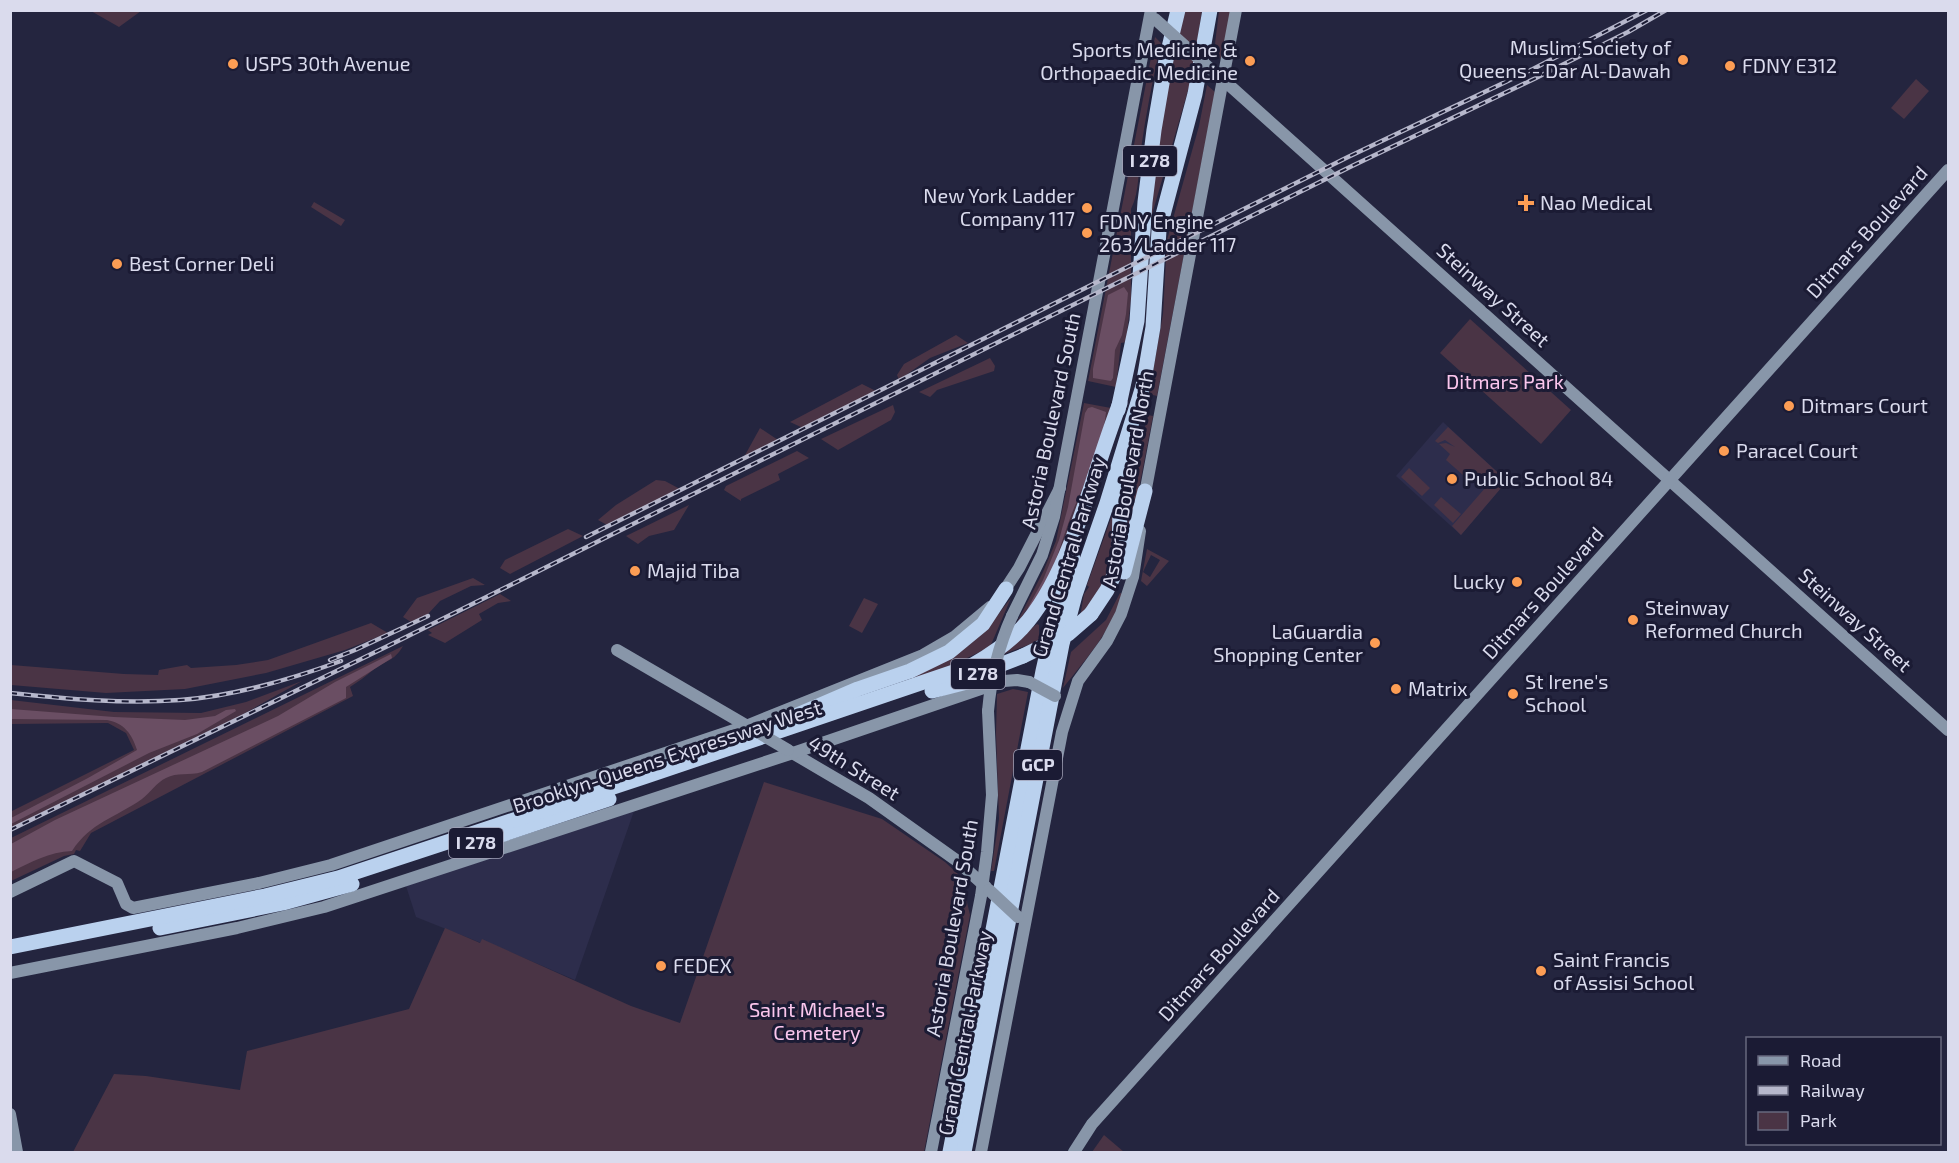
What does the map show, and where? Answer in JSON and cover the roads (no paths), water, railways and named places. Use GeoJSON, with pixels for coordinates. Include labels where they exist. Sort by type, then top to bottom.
{"type":"FeatureCollection","features":[{"type":"Feature","properties":{"kind":"highway","name":"Grand Central Parkway"},"geometry":{"type":"LineString","coordinates":[[950,1152],[1049,640],[1062,591],[1111,445],[1137,321],[1145,202],[1154,130],[1166,60],[1178,10]]}},
{"type":"Feature","properties":{"kind":"highway","name":"Grand Central Parkway"},"geometry":{"type":"LineString","coordinates":[[964,1152],[1062,644],[1075,595],[1107,503],[1143,386],[1153,327],[1159,230],[1193,101],[1210,10]]}},
{"type":"Feature","properties":{"kind":"highway","name":"Brooklyn-Queens Expressway West"},"geometry":{"type":"LineString","coordinates":[[10,958],[242,912],[324,893],[1024,659],[1093,619],[1107,590],[1117,565],[1121,499],[1143,386]]}},
{"type":"Feature","properties":{"kind":"highway","name":"Brooklyn-Queens Expressway West"},"geometry":{"type":"LineString","coordinates":[[10,947],[307,886],[356,872],[954,672],[993,653],[1024,626],[1059,571],[1120,403]]}},
{"type":"Feature","properties":{"kind":"highway"},"geometry":{"type":"LineString","coordinates":[[1093,619],[1110,602],[1124,573],[1145,491]]}},
{"type":"Feature","properties":{"kind":"highway"},"geometry":{"type":"LineString","coordinates":[[567,802],[741,739],[850,692],[928,663],[949,652],[983,624],[1006,589]]}},
{"type":"Feature","properties":{"kind":"street","name":"Astoria Boulevard North"},"geometry":{"type":"LineString","coordinates":[[981,1152],[1022,920],[1059,742],[1078,681],[1107,641],[1124,606],[1135,568],[1145,491],[1220,78],[1236,10]]}},
{"type":"Feature","properties":{"kind":"street","name":"Steinway Street"},"geometry":{"type":"LineString","coordinates":[[1150,14],[1948,730]]}},
{"type":"Feature","properties":{"kind":"street","name":"Astoria Boulevard South"},"geometry":{"type":"LineString","coordinates":[[931,1152],[986,887],[991,810],[988,711],[994,669],[1001,641],[1047,541],[1060,488],[1150,14]]}},
{"type":"Feature","properties":{"kind":"street","name":"Ditmars Boulevard"},"geometry":{"type":"LineString","coordinates":[[1074,1152],[1092,1124],[1948,170]]}},
{"type":"Feature","properties":{"kind":"street","name":"Brooklyn-Queens Expressway West"},"geometry":{"type":"LineString","coordinates":[[10,892],[74,861],[117,883],[123,899],[129,907],[133,908],[259,883],[322,868],[747,726],[923,655],[974,622],[1006,589],[1060,488]]}},
{"type":"Feature","properties":{"kind":"street","name":"49th Street"},"geometry":{"type":"LineString","coordinates":[[617,650],[869,798],[956,860],[1022,920]]}},
{"type":"Feature","properties":{"kind":"street","name":"Brooklyn-Queens Expressway West"},"geometry":{"type":"LineString","coordinates":[[10,973],[237,928],[324,907],[1004,681],[1029,682],[1069,705]]}},
{"type":"Feature","properties":{"kind":"street"},"geometry":{"type":"LineString","coordinates":[[10,1114],[17,1152]]}},
{"type":"Feature","properties":{"kind":"railway"},"geometry":{"type":"LineString","coordinates":[[586,537],[1348,157],[1533,69],[1647,10]]}},
{"type":"Feature","properties":{"kind":"railway"},"geometry":{"type":"LineString","coordinates":[[10,830],[398,641],[1352,166],[1536,78],[1628,32],[1666,10]]}},
{"type":"Feature","properties":{"kind":"railway"},"geometry":{"type":"LineString","coordinates":[[330,660],[428,616]]}},
{"type":"Feature","properties":{"kind":"railway"},"geometry":{"type":"LineString","coordinates":[[10,693],[95,700],[138,701],[201,698],[262,686],[341,661]]}},
{"type":"Feature","properties":{"kind":"place","name":"Muslim Society of Queens - Dar Al-Dawah"},"geometry":{"type":"Point","coordinates":[1683,60]}},
{"type":"Feature","properties":{"kind":"place","name":"Sports Medicine & Orthopaedic Medicine"},"geometry":{"type":"Point","coordinates":[1250,61]}},
{"type":"Feature","properties":{"kind":"place","name":"USPS 30th Avenue"},"geometry":{"type":"Point","coordinates":[233,64]}},
{"type":"Feature","properties":{"kind":"place","name":"FDNY E312"},"geometry":{"type":"Point","coordinates":[1730,66]}},
{"type":"Feature","properties":{"kind":"place","name":"Nao Medical"},"geometry":{"type":"Point","coordinates":[1526,203]}},
{"type":"Feature","properties":{"kind":"place","name":"New York Ladder Company 117"},"geometry":{"type":"Point","coordinates":[1087,208]}},
{"type":"Feature","properties":{"kind":"place","name":"FDNY Engine 263/Ladder 117"},"geometry":{"type":"Point","coordinates":[1087,233]}},
{"type":"Feature","properties":{"kind":"place","name":"Best Corner Deli"},"geometry":{"type":"Point","coordinates":[117,264]}},
{"type":"Feature","properties":{"kind":"place","name":"Ditmars Court"},"geometry":{"type":"Point","coordinates":[1789,406]}},
{"type":"Feature","properties":{"kind":"place","name":"Paracel Court"},"geometry":{"type":"Point","coordinates":[1724,451]}},
{"type":"Feature","properties":{"kind":"place","name":"Public School 84"},"geometry":{"type":"Point","coordinates":[1452,479]}},
{"type":"Feature","properties":{"kind":"place","name":"Majid Tiba"},"geometry":{"type":"Point","coordinates":[635,571]}},
{"type":"Feature","properties":{"kind":"place","name":"Lucky"},"geometry":{"type":"Point","coordinates":[1517,582]}},
{"type":"Feature","properties":{"kind":"place","name":"Steinway Reformed Church"},"geometry":{"type":"Point","coordinates":[1633,620]}},
{"type":"Feature","properties":{"kind":"place","name":"LaGuardia Shopping Center"},"geometry":{"type":"Point","coordinates":[1375,643]}},
{"type":"Feature","properties":{"kind":"place","name":"Matrix"},"geometry":{"type":"Point","coordinates":[1396,689]}},
{"type":"Feature","properties":{"kind":"place","name":"St Irene's School"},"geometry":{"type":"Point","coordinates":[1513,694]}},
{"type":"Feature","properties":{"kind":"place","name":"FEDEX"},"geometry":{"type":"Point","coordinates":[661,966]}},
{"type":"Feature","properties":{"kind":"place","name":"Saint Francis of Assisi School"},"geometry":{"type":"Point","coordinates":[1541,971]}},
{"type":"Feature","properties":{"kind":"park label","name":"Ditmars Park"},"geometry":{"type":"Point","coordinates":[1505,382]}},
{"type":"Feature","properties":{"kind":"park label","name":"Saint Michael’s Cemetery"},"geometry":{"type":"Point","coordinates":[817,1022]}}]}
